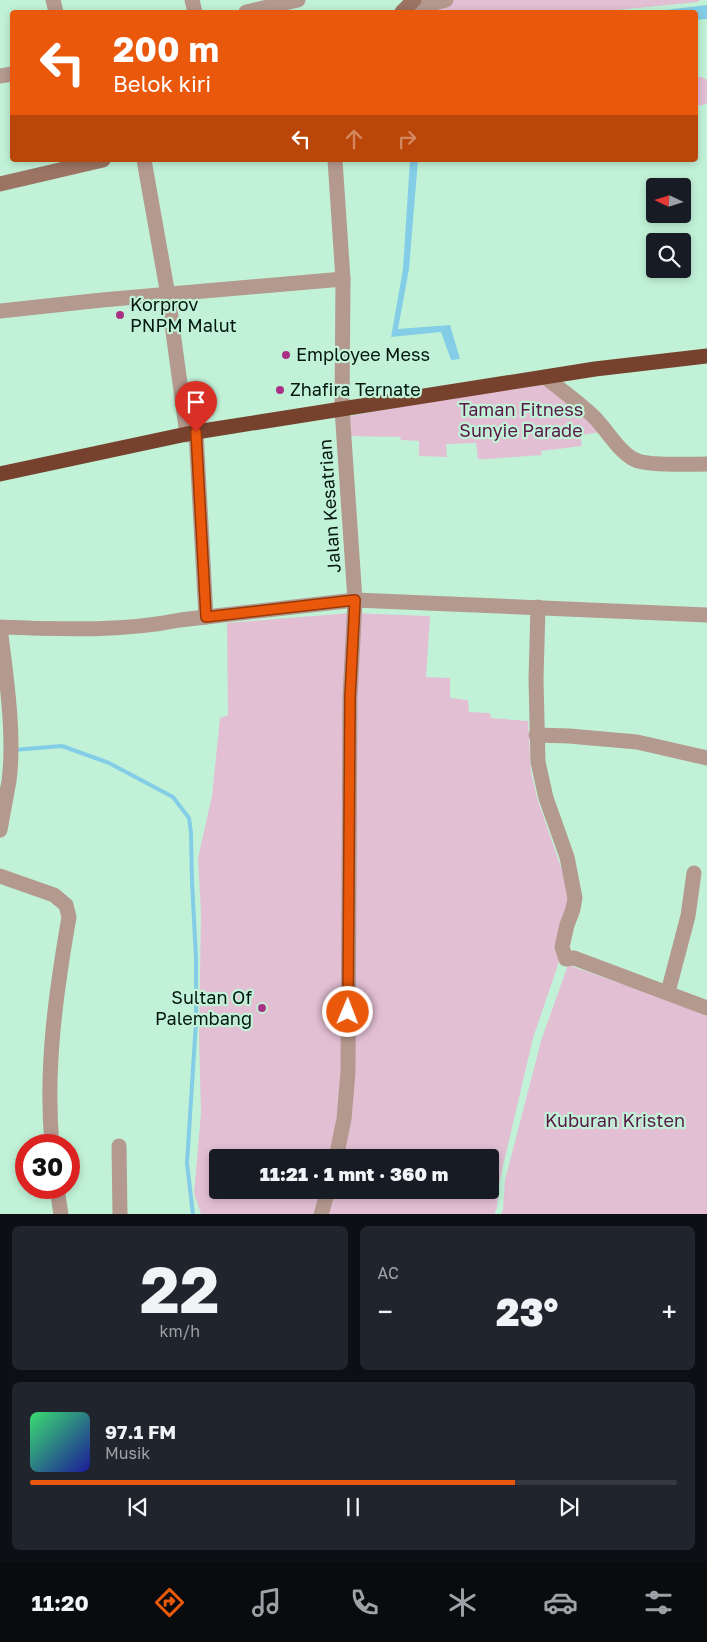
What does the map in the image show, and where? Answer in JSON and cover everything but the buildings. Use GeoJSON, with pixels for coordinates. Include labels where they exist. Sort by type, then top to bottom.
{"type":"FeatureCollection","features":[{"type":"Feature","properties":{"kind":"highway"},"geometry":{"type":"LineString","coordinates":[[0,474],[192,433],[595,369],[707,356]]}},
{"type":"Feature","properties":{"kind":"street"},"geometry":{"type":"LineString","coordinates":[[255,10],[298,0]]}},
{"type":"Feature","properties":{"kind":"street"},"geometry":{"type":"LineString","coordinates":[[404,10],[414,0]]}},
{"type":"Feature","properties":{"kind":"street"},"geometry":{"type":"LineString","coordinates":[[409,10],[446,0]]}},
{"type":"Feature","properties":{"kind":"street"},"geometry":{"type":"LineString","coordinates":[[0,184],[94,162]]}},
{"type":"Feature","properties":{"kind":"street"},"geometry":{"type":"LineString","coordinates":[[144,162],[192,433],[206,617]]}},
{"type":"Feature","properties":{"kind":"street","name":"Jalan Kesatrian"},"geometry":{"type":"LineString","coordinates":[[335,162],[343,279],[342,409],[355,600],[350,697],[348,1072],[344,1119],[338,1149]]}},
{"type":"Feature","properties":{"kind":"street"},"geometry":{"type":"LineString","coordinates":[[0,311],[343,279]]}},
{"type":"Feature","properties":{"kind":"street"},"geometry":{"type":"LineString","coordinates":[[545,377],[592,416],[626,453],[639,462],[707,464]]}},
{"type":"Feature","properties":{"kind":"street"},"geometry":{"type":"LineString","coordinates":[[0,830],[4,787],[10,756],[10,740],[5,666],[0,628],[114,628],[355,600],[707,615]]}},
{"type":"Feature","properties":{"kind":"street"},"geometry":{"type":"LineString","coordinates":[[538,607],[536,735],[538,762],[541,781],[567,857],[573,886],[574,909],[567,925],[562,946],[566,958],[574,958],[707,1008]]}},
{"type":"Feature","properties":{"kind":"street"},"geometry":{"type":"LineString","coordinates":[[536,735],[637,742],[707,758]]}},
{"type":"Feature","properties":{"kind":"street"},"geometry":{"type":"LineString","coordinates":[[668,992],[688,916],[694,873]]}},
{"type":"Feature","properties":{"kind":"street"},"geometry":{"type":"LineString","coordinates":[[0,876],[54,895],[66,905],[69,918],[53,1034],[49,1082],[51,1134]]}},
{"type":"Feature","properties":{"kind":"street"},"geometry":{"type":"LineString","coordinates":[[120,1146],[120,1214]]}},
{"type":"Feature","properties":{"kind":"street"},"geometry":{"type":"LineString","coordinates":[[59,1199],[61,1214]]}},
{"type":"Feature","properties":{"kind":"street"},"geometry":{"type":"LineString","coordinates":[[321,1214],[325,1199]]}},
{"type":"Feature","properties":{"kind":"green space"},"geometry":{"type":"Polygon","coordinates":[[[428,0],[700,0],[698,2],[616,10],[420,10],[428,0]]]}},
{"type":"Feature","properties":{"kind":"green space"},"geometry":{"type":"Polygon","coordinates":[[[698,77],[707,80],[707,103],[698,106],[698,77]]]}},
{"type":"Feature","properties":{"kind":"green space","name":"Taman Fitness Sunyie Parade"},"geometry":{"type":"Polygon","coordinates":[[[539,381],[603,432],[580,435],[582,446],[541,451],[542,455],[487,459],[478,459],[476,443],[446,444],[447,457],[419,456],[419,441],[401,440],[400,437],[346,436],[345,417],[539,381]]]}},
{"type":"Feature","properties":{"kind":"green space"},"geometry":{"type":"Polygon","coordinates":[[[350,613],[430,616],[426,677],[450,678],[450,698],[468,700],[469,712],[490,713],[491,718],[528,721],[531,772],[538,801],[564,876],[570,905],[554,947],[561,956],[533,1038],[499,1189],[499,1149],[209,1149],[209,1199],[498,1199],[494,1214],[201,1214],[194,1193],[201,1113],[199,1037],[201,913],[198,858],[212,796],[220,718],[228,715],[227,623],[350,613]]]}},
{"type":"Feature","properties":{"kind":"green space","name":"Kuburan Kristen"},"geometry":{"type":"Polygon","coordinates":[[[568,965],[707,1016],[707,1214],[501,1214],[505,1180],[541,1041],[568,965]]]}},
{"type":"Feature","properties":{"kind":"water"},"geometry":{"type":"Polygon","coordinates":[[[707,5],[707,19],[698,20],[698,10],[665,10],[707,5]]]}},
{"type":"Feature","properties":{"kind":"water"},"geometry":{"type":"Polygon","coordinates":[[[410,162],[418,162],[409,269],[398,329],[450,325],[460,359],[451,360],[441,332],[391,337],[403,269],[410,162]]]}},
{"type":"Feature","properties":{"kind":"waterway"},"geometry":{"type":"LineString","coordinates":[[13,750],[62,746],[109,763],[173,797],[189,818],[196,958],[196,1022],[187,1163],[193,1214]]}},
{"type":"Feature","properties":{"kind":"place","name":"Korprov PNPM Malut"},"geometry":{"type":"Point","coordinates":[120,315]}},
{"type":"Feature","properties":{"kind":"place","name":"Employee Mess"},"geometry":{"type":"Point","coordinates":[286,355]}},
{"type":"Feature","properties":{"kind":"place","name":"Zhafira Ternate"},"geometry":{"type":"Point","coordinates":[280,390]}},
{"type":"Feature","properties":{"kind":"place","name":"Sultan Of Palembang"},"geometry":{"type":"Point","coordinates":[262,1008]}},
{"type":"Feature","properties":{"kind":"route"},"geometry":{"type":"LineString","coordinates":[[196,432],[206,617],[355,600],[350,697],[351,754],[348,872],[350,958],[348,1012]]}}]}
